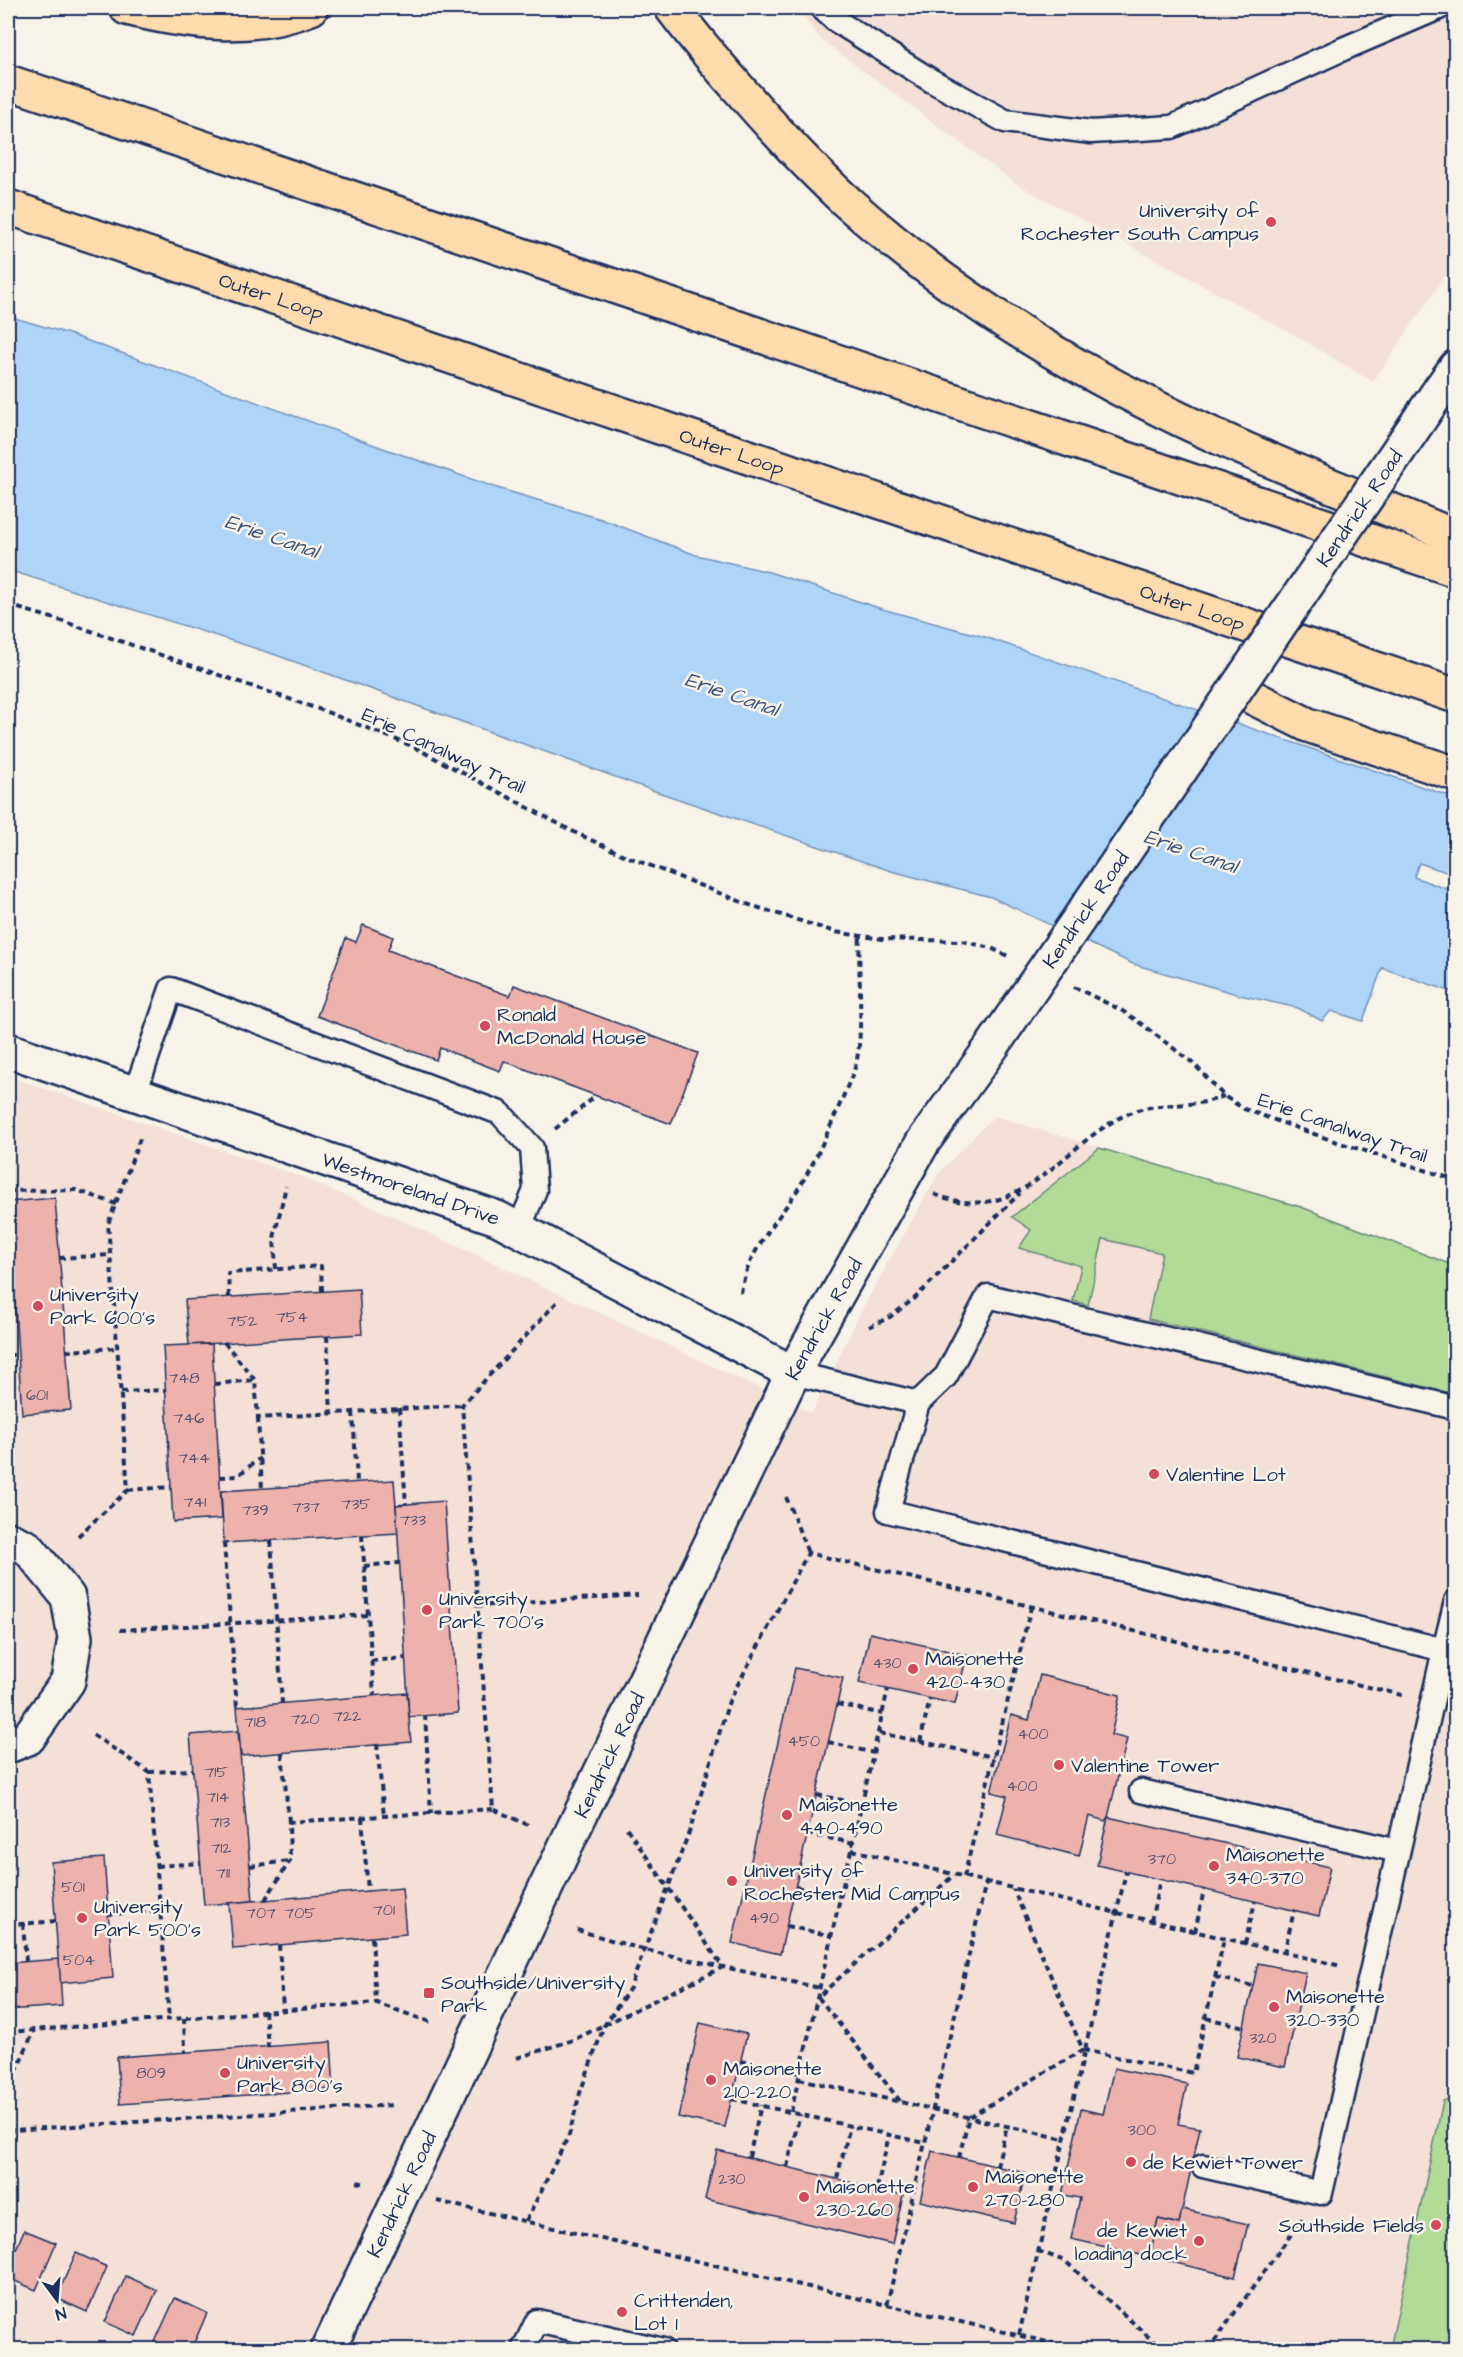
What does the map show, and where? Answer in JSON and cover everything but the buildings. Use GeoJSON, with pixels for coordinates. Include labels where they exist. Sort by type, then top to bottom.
{"type":"FeatureCollection","features":[{"type":"Feature","properties":{"kind":"highway"},"geometry":{"type":"LineString","coordinates":[[127,8],[183,20],[233,23],[278,18],[311,8]]}},
{"type":"Feature","properties":{"kind":"highway"},"geometry":{"type":"LineString","coordinates":[[672,8],[709,55],[781,136],[847,201],[912,257],[1027,336],[1149,404],[1240,448],[1455,537]]}},
{"type":"Feature","properties":{"kind":"highway"},"geometry":{"type":"LineString","coordinates":[[8,81],[1455,570]]}},
{"type":"Feature","properties":{"kind":"highway","name":"Outer Loop"},"geometry":{"type":"LineString","coordinates":[[8,207],[1455,696]]}},
{"type":"Feature","properties":{"kind":"highway"},"geometry":{"type":"LineString","coordinates":[[1236,689],[1308,725],[1455,774]]}},
{"type":"Feature","properties":{"kind":"street","name":"Kendrick Road"},"geometry":{"type":"LineString","coordinates":[[328,2349],[404,2193],[577,1821],[793,1373],[902,1177],[936,1122],[993,1045],[1448,378]]}},
{"type":"Feature","properties":{"kind":"street","name":"Westmoreland Drive"},"geometry":{"type":"LineString","coordinates":[[8,1050],[497,1218],[793,1373]]}},
{"type":"Feature","properties":{"kind":"street"},"geometry":{"type":"LineString","coordinates":[[8,1539],[28,1548],[68,1597],[75,1638],[68,1681],[28,1738],[8,1746]]}},
{"type":"Feature","properties":{"kind":"lane"},"geometry":{"type":"LineString","coordinates":[[822,8],[835,21],[932,81],[1005,121],[1091,132],[1172,127],[1439,8]]}},
{"type":"Feature","properties":{"kind":"lane"},"geometry":{"type":"LineString","coordinates":[[135,1093],[171,989],[500,1113],[532,1148],[535,1190],[519,1229]]}},
{"type":"Feature","properties":{"kind":"lane"},"geometry":{"type":"LineString","coordinates":[[1444,1650],[888,1511],[918,1403],[946,1376],[988,1296],[1455,1408]]}},
{"type":"Feature","properties":{"kind":"lane"},"geometry":{"type":"LineString","coordinates":[[793,1373],[918,1403]]}},
{"type":"Feature","properties":{"kind":"lane"},"geometry":{"type":"LineString","coordinates":[[1203,2166],[1321,2193],[1455,1601]]}},
{"type":"Feature","properties":{"kind":"lane"},"geometry":{"type":"LineString","coordinates":[[1141,1791],[1398,1851]]}},
{"type":"Feature","properties":{"kind":"lane"},"geometry":{"type":"LineString","coordinates":[[523,2349],[537,2320],[663,2349]]}},
{"type":"Feature","properties":{"kind":"path","name":"Erie Canalway Trail"},"geometry":{"type":"LineString","coordinates":[[8,605],[59,620],[324,711],[411,746],[576,833],[626,856],[747,904],[807,924],[860,936],[963,941],[992,948],[1012,958]]}},
{"type":"Feature","properties":{"kind":"path"},"geometry":{"type":"LineString","coordinates":[[741,1293],[750,1259],[800,1186],[854,1071],[859,1038],[860,936]]}},
{"type":"Feature","properties":{"kind":"path","name":"Erie Canalway Trail"},"geometry":{"type":"LineString","coordinates":[[1073,986],[1136,1020],[1193,1063],[1232,1103],[1255,1114],[1455,1180]]}},
{"type":"Feature","properties":{"kind":"path"},"geometry":{"type":"LineString","coordinates":[[552,1131],[596,1096]]}},
{"type":"Feature","properties":{"kind":"path"},"geometry":{"type":"LineString","coordinates":[[869,1327],[890,1317],[914,1299],[1023,1190],[1101,1130],[1133,1112],[1150,1107],[1209,1102],[1224,1096]]}},
{"type":"Feature","properties":{"kind":"path"},"geometry":{"type":"LineString","coordinates":[[128,1490],[108,1224],[141,1136]]}},
{"type":"Feature","properties":{"kind":"path"},"geometry":{"type":"LineString","coordinates":[[902,1177],[926,1191],[958,1201],[991,1201],[1023,1190]]}},
{"type":"Feature","properties":{"kind":"path"},"geometry":{"type":"LineString","coordinates":[[276,1269],[274,1238],[286,1186]]}},
{"type":"Feature","properties":{"kind":"path"},"geometry":{"type":"LineString","coordinates":[[8,1191],[77,1190],[116,1204]]}},
{"type":"Feature","properties":{"kind":"path"},"geometry":{"type":"LineString","coordinates":[[59,1258],[111,1255]]}},
{"type":"Feature","properties":{"kind":"path"},"geometry":{"type":"LineString","coordinates":[[229,1297],[228,1273],[321,1266],[322,1291]]}},
{"type":"Feature","properties":{"kind":"path"},"geometry":{"type":"LineString","coordinates":[[258,1418],[462,1405],[558,1301]]}},
{"type":"Feature","properties":{"kind":"path"},"geometry":{"type":"LineString","coordinates":[[327,1336],[331,1413]]}},
{"type":"Feature","properties":{"kind":"path"},"geometry":{"type":"LineString","coordinates":[[224,1342],[255,1380],[262,1488]]}},
{"type":"Feature","properties":{"kind":"path"},"geometry":{"type":"LineString","coordinates":[[66,1351],[117,1348]]}},
{"type":"Feature","properties":{"kind":"path"},"geometry":{"type":"LineString","coordinates":[[8,1355],[17,1355]]}},
{"type":"Feature","properties":{"kind":"path"},"geometry":{"type":"LineString","coordinates":[[215,1384],[255,1380]]}},
{"type":"Feature","properties":{"kind":"path"},"geometry":{"type":"LineString","coordinates":[[121,1392],[166,1390]]}},
{"type":"Feature","properties":{"kind":"path"},"geometry":{"type":"LineString","coordinates":[[462,1405],[493,1809]]}},
{"type":"Feature","properties":{"kind":"path"},"geometry":{"type":"LineString","coordinates":[[399,1408],[406,1504]]}},
{"type":"Feature","properties":{"kind":"path"},"geometry":{"type":"LineString","coordinates":[[353,1412],[357,1482]]}},
{"type":"Feature","properties":{"kind":"path"},"geometry":{"type":"LineString","coordinates":[[220,1477],[237,1476],[260,1458]]}},
{"type":"Feature","properties":{"kind":"path"},"geometry":{"type":"LineString","coordinates":[[78,1536],[128,1490],[171,1487]]}},
{"type":"Feature","properties":{"kind":"path"},"geometry":{"type":"LineString","coordinates":[[526,2221],[569,2135],[580,2093],[604,2026],[630,1988],[645,1950],[706,1784],[729,1701],[808,1553],[786,1497]]}},
{"type":"Feature","properties":{"kind":"path"},"geometry":{"type":"LineString","coordinates":[[362,1535],[374,1695]]}},
{"type":"Feature","properties":{"kind":"path"},"geometry":{"type":"LineString","coordinates":[[271,1540],[282,1703]]}},
{"type":"Feature","properties":{"kind":"path"},"geometry":{"type":"LineString","coordinates":[[224,1544],[237,1707]]}},
{"type":"Feature","properties":{"kind":"path"},"geometry":{"type":"LineString","coordinates":[[808,1553],[1432,1702]]}},
{"type":"Feature","properties":{"kind":"path"},"geometry":{"type":"LineString","coordinates":[[364,1566],[399,1563]]}},
{"type":"Feature","properties":{"kind":"path"},"geometry":{"type":"LineString","coordinates":[[477,1606],[638,1595]]}},
{"type":"Feature","properties":{"kind":"path"},"geometry":{"type":"LineString","coordinates":[[964,1877],[1031,1607]]}},
{"type":"Feature","properties":{"kind":"path"},"geometry":{"type":"LineString","coordinates":[[120,1630],[368,1615]]}},
{"type":"Feature","properties":{"kind":"path"},"geometry":{"type":"LineString","coordinates":[[371,1661],[405,1658]]}},
{"type":"Feature","properties":{"kind":"path"},"geometry":{"type":"LineString","coordinates":[[791,2112],[888,1689]]}},
{"type":"Feature","properties":{"kind":"path"},"geometry":{"type":"LineString","coordinates":[[920,1742],[930,1699]]}},
{"type":"Feature","properties":{"kind":"path"},"geometry":{"type":"LineString","coordinates":[[837,1704],[883,1714]]}},
{"type":"Feature","properties":{"kind":"path"},"geometry":{"type":"LineString","coordinates":[[425,1715],[431,1813]]}},
{"type":"Feature","properties":{"kind":"path"},"geometry":{"type":"LineString","coordinates":[[879,1733],[994,1757]]}},
{"type":"Feature","properties":{"kind":"path"},"geometry":{"type":"LineString","coordinates":[[93,1735],[148,1772],[193,1770]]}},
{"type":"Feature","properties":{"kind":"path"},"geometry":{"type":"LineString","coordinates":[[828,1742],[874,1753]]}},
{"type":"Feature","properties":{"kind":"path"},"geometry":{"type":"LineString","coordinates":[[377,1744],[384,1816]]}},
{"type":"Feature","properties":{"kind":"path"},"geometry":{"type":"LineString","coordinates":[[265,1899],[290,1861],[289,1822],[282,1753]]}},
{"type":"Feature","properties":{"kind":"path"},"geometry":{"type":"LineString","coordinates":[[148,1772],[169,2019]]}},
{"type":"Feature","properties":{"kind":"path"},"geometry":{"type":"LineString","coordinates":[[817,1795],[862,1804]]}},
{"type":"Feature","properties":{"kind":"path"},"geometry":{"type":"LineString","coordinates":[[289,1822],[493,1809],[528,1825]]}},
{"type":"Feature","properties":{"kind":"path"},"geometry":{"type":"LineString","coordinates":[[362,1817],[368,1891]]}},
{"type":"Feature","properties":{"kind":"path"},"geometry":{"type":"LineString","coordinates":[[626,1827],[723,1967]]}},
{"type":"Feature","properties":{"kind":"path"},"geometry":{"type":"LineString","coordinates":[[807,1834],[854,1843]]}},
{"type":"Feature","properties":{"kind":"path"},"geometry":{"type":"LineString","coordinates":[[852,1850],[1331,1964]]}},
{"type":"Feature","properties":{"kind":"path"},"geometry":{"type":"LineString","coordinates":[[250,1866],[290,1861]]}},
{"type":"Feature","properties":{"kind":"path"},"geometry":{"type":"LineString","coordinates":[[156,1866],[201,1863]]}},
{"type":"Feature","properties":{"kind":"path"},"geometry":{"type":"LineString","coordinates":[[1019,2335],[1083,2050],[1126,1872]]}},
{"type":"Feature","properties":{"kind":"path"},"geometry":{"type":"LineString","coordinates":[[818,1997],[954,1875]]}},
{"type":"Feature","properties":{"kind":"path"},"geometry":{"type":"LineString","coordinates":[[1151,1922],[1160,1880]]}},
{"type":"Feature","properties":{"kind":"path"},"geometry":{"type":"LineString","coordinates":[[887,2305],[987,1882]]}},
{"type":"Feature","properties":{"kind":"path"},"geometry":{"type":"LineString","coordinates":[[795,1887],[842,1896]]}},
{"type":"Feature","properties":{"kind":"path"},"geometry":{"type":"LineString","coordinates":[[1012,1889],[1083,2050]]}},
{"type":"Feature","properties":{"kind":"path"},"geometry":{"type":"LineString","coordinates":[[1195,1932],[1204,1890]]}},
{"type":"Feature","properties":{"kind":"path"},"geometry":{"type":"LineString","coordinates":[[1245,1944],[1255,1902]]}},
{"type":"Feature","properties":{"kind":"path"},"geometry":{"type":"LineString","coordinates":[[108,1914],[160,1911]]}},
{"type":"Feature","properties":{"kind":"path"},"geometry":{"type":"LineString","coordinates":[[1284,1953],[1294,1911]]}},
{"type":"Feature","properties":{"kind":"path"},"geometry":{"type":"LineString","coordinates":[[8,1925],[56,1922]]}},
{"type":"Feature","properties":{"kind":"path"},"geometry":{"type":"LineString","coordinates":[[23,1924],[27,1961]]}},
{"type":"Feature","properties":{"kind":"path"},"geometry":{"type":"LineString","coordinates":[[787,1926],[832,1936]]}},
{"type":"Feature","properties":{"kind":"path"},"geometry":{"type":"LineString","coordinates":[[577,1930],[645,1950],[820,1988]]}},
{"type":"Feature","properties":{"kind":"path"},"geometry":{"type":"LineString","coordinates":[[372,1938],[376,2003]]}},
{"type":"Feature","properties":{"kind":"path"},"geometry":{"type":"LineString","coordinates":[[959,2157],[969,2117],[1083,2050],[1193,2073],[1224,1939]]}},
{"type":"Feature","properties":{"kind":"path"},"geometry":{"type":"LineString","coordinates":[[279,1945],[284,2010]]}},
{"type":"Feature","properties":{"kind":"path"},"geometry":{"type":"LineString","coordinates":[[517,2058],[573,2040],[723,1967]]}},
{"type":"Feature","properties":{"kind":"path"},"geometry":{"type":"LineString","coordinates":[[1215,1977],[1253,1986]]}},
{"type":"Feature","properties":{"kind":"path"},"geometry":{"type":"LineString","coordinates":[[818,1997],[900,2102]]}},
{"type":"Feature","properties":{"kind":"path"},"geometry":{"type":"LineString","coordinates":[[8,2032],[376,2003],[433,2023]]}},
{"type":"Feature","properties":{"kind":"path"},"geometry":{"type":"LineString","coordinates":[[265,2011],[268,2046]]}},
{"type":"Feature","properties":{"kind":"path"},"geometry":{"type":"LineString","coordinates":[[184,2018],[185,2052]]}},
{"type":"Feature","properties":{"kind":"path"},"geometry":{"type":"LineString","coordinates":[[1206,2018],[1245,2027]]}},
{"type":"Feature","properties":{"kind":"path"},"geometry":{"type":"LineString","coordinates":[[8,2091],[34,2030]]}},
{"type":"Feature","properties":{"kind":"path"},"geometry":{"type":"LineString","coordinates":[[741,2061],[900,2102],[1064,2139]]}},
{"type":"Feature","properties":{"kind":"path"},"geometry":{"type":"LineString","coordinates":[[732,2099],[926,2143]]}},
{"type":"Feature","properties":{"kind":"path"},"geometry":{"type":"LineString","coordinates":[[8,2128],[13,2130],[394,2105]]}},
{"type":"Feature","properties":{"kind":"path"},"geometry":{"type":"LineString","coordinates":[[749,2157],[761,2105]]}},
{"type":"Feature","properties":{"kind":"path"},"geometry":{"type":"LineString","coordinates":[[787,2166],[800,2114]]}},
{"type":"Feature","properties":{"kind":"path"},"geometry":{"type":"LineString","coordinates":[[837,2178],[850,2126]]}},
{"type":"Feature","properties":{"kind":"path"},"geometry":{"type":"LineString","coordinates":[[998,2166],[1007,2126]]}},
{"type":"Feature","properties":{"kind":"path"},"geometry":{"type":"LineString","coordinates":[[877,2188],[889,2135]]}},
{"type":"Feature","properties":{"kind":"path"},"geometry":{"type":"LineString","coordinates":[[1208,2349],[1321,2193]]}},
{"type":"Feature","properties":{"kind":"path"},"geometry":{"type":"LineString","coordinates":[[433,2200],[1082,2349]]}},
{"type":"Feature","properties":{"kind":"path"},"geometry":{"type":"LineString","coordinates":[[1038,2251],[1065,2261],[1162,2349]]}},
{"type":"Feature","properties":{"kind":"shaded area","name":"University of Rochester South Campus"},"geometry":{"type":"Polygon","coordinates":[[[796,8],[1455,8],[1455,261],[1373,382],[1298,337],[1015,183],[822,40],[796,8]]]}},
{"type":"Feature","properties":{"kind":"shaded area","name":"University of Rochester Mid Campus"},"geometry":{"type":"Polygon","coordinates":[[[8,1076],[301,1177],[393,1216],[812,1413],[862,1309],[939,1173],[994,1116],[1301,1207],[1455,1266],[1455,2349],[8,2350],[8,1076]]]}},
{"type":"Feature","properties":{"kind":"green space"},"geometry":{"type":"Polygon","coordinates":[[[1099,1148],[1301,1207],[1455,1266],[1455,1394],[1148,1319],[1162,1253],[1103,1239],[1088,1305],[1073,1301],[1081,1266],[1019,1248],[1031,1230],[1012,1217],[1099,1148]]]}},
{"type":"Feature","properties":{"kind":"green space","name":"Southside Fields"},"geometry":{"type":"Polygon","coordinates":[[[1455,2096],[1455,2349],[1390,2349],[1443,2101],[1455,2096]]]}},
{"type":"Feature","properties":{"kind":"water","name":"Erie Canal"},"geometry":{"type":"Polygon","coordinates":[[[8,316],[69,334],[380,447],[494,487],[601,519],[696,555],[769,572],[882,609],[985,637],[1455,798],[1455,875],[1419,863],[1414,877],[1455,892],[1455,993],[1382,968],[1363,1021],[1331,1011],[1322,1021],[1298,1008],[1240,995],[1133,964],[991,897],[891,871],[646,788],[273,654],[8,570],[8,316]]]}},
{"type":"Feature","properties":{"kind":"place","name":"University of Rochester South Campus"},"geometry":{"type":"Point","coordinates":[1271,222]}},
{"type":"Feature","properties":{"kind":"place","name":"Ronald McDonald House"},"geometry":{"type":"Point","coordinates":[485,1026]}},
{"type":"Feature","properties":{"kind":"place","name":"University Park 600's"},"geometry":{"type":"Point","coordinates":[38,1306]}},
{"type":"Feature","properties":{"kind":"place","name":"Valentine Lot"},"geometry":{"type":"Point","coordinates":[1154,1474]}},
{"type":"Feature","properties":{"kind":"place","name":"University Park 700's"},"geometry":{"type":"Point","coordinates":[427,1610]}},
{"type":"Feature","properties":{"kind":"place","name":"Maisonette 420-430"},"geometry":{"type":"Point","coordinates":[913,1669]}},
{"type":"Feature","properties":{"kind":"place","name":"Valentine Tower"},"geometry":{"type":"Point","coordinates":[1059,1765]}},
{"type":"Feature","properties":{"kind":"place","name":"Maisonette 440-490"},"geometry":{"type":"Point","coordinates":[787,1815]}},
{"type":"Feature","properties":{"kind":"place","name":"Maisonette 340-370"},"geometry":{"type":"Point","coordinates":[1214,1866]}},
{"type":"Feature","properties":{"kind":"place","name":"University of Rochester Mid Campus"},"geometry":{"type":"Point","coordinates":[732,1881]}},
{"type":"Feature","properties":{"kind":"place","name":"University Park 500's"},"geometry":{"type":"Point","coordinates":[82,1918]}},
{"type":"Feature","properties":{"kind":"place","name":"Southside/University Park"},"geometry":{"type":"Point","coordinates":[429,1993]}},
{"type":"Feature","properties":{"kind":"place","name":"Maisonette 320-330"},"geometry":{"type":"Point","coordinates":[1274,2007]}},
{"type":"Feature","properties":{"kind":"place","name":"University Park 800's"},"geometry":{"type":"Point","coordinates":[225,2073]}},
{"type":"Feature","properties":{"kind":"place","name":"Maisonette 210-220"},"geometry":{"type":"Point","coordinates":[711,2080]}},
{"type":"Feature","properties":{"kind":"place","name":"de Kewiet Tower"},"geometry":{"type":"Point","coordinates":[1131,2162]}},
{"type":"Feature","properties":{"kind":"place","name":"Maisonette 270-280"},"geometry":{"type":"Point","coordinates":[973,2187]}},
{"type":"Feature","properties":{"kind":"place","name":"Maisonette 230-260"},"geometry":{"type":"Point","coordinates":[804,2197]}},
{"type":"Feature","properties":{"kind":"place","name":"Southside Fields"},"geometry":{"type":"Point","coordinates":[1436,2225]}},
{"type":"Feature","properties":{"kind":"place","name":"de Kewiet loading dock"},"geometry":{"type":"Point","coordinates":[1199,2241]}},
{"type":"Feature","properties":{"kind":"place","name":"Crittenden, Lot 1"},"geometry":{"type":"Point","coordinates":[622,2312]}}]}
